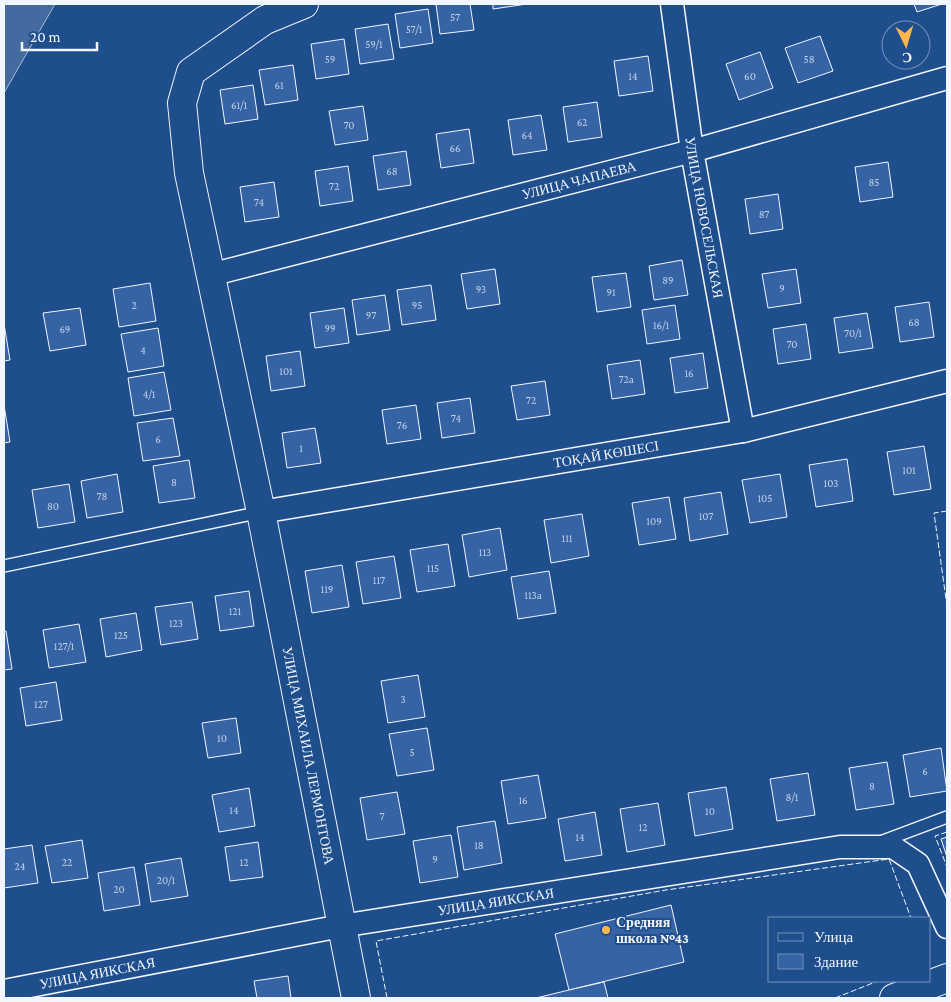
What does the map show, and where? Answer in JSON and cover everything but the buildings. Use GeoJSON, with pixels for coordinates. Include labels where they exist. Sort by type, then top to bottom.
{"type":"FeatureCollection","features":[{"type":"Feature","properties":{"kind":"street","name":"УЛИЦА МИХАИЛА ЛЕРМОНТОВА"},"geometry":{"type":"LineString","coordinates":[[304,4],[265,20],[191,72],[182,103],[190,173],[261,512],[356,998]]}},
{"type":"Feature","properties":{"kind":"street","name":"УЛИЦА НОВОСЕЛЬСКАЯ"},"geometry":{"type":"LineString","coordinates":[[672,4],[692,151],[743,430]]}},
{"type":"Feature","properties":{"kind":"street","name":"УЛИЦА ЧАПАЕВА"},"geometry":{"type":"LineString","coordinates":[[210,275],[692,151],[947,78]]}},
{"type":"Feature","properties":{"kind":"street","name":"ТОҚАЙ КӨШЕСІ"},"geometry":{"type":"LineString","coordinates":[[261,512],[743,430],[947,381]]}},
{"type":"Feature","properties":{"kind":"street","name":"УЛИЦА ЯИКСКАЯ"},"geometry":{"type":"LineString","coordinates":[[4,991],[341,926],[840,847],[893,847],[918,864],[947,927]]}},
{"type":"Feature","properties":{"kind":"street"},"geometry":{"type":"LineString","coordinates":[[894,998],[947,978]]}},
{"type":"Feature","properties":{"kind":"lane"},"geometry":{"type":"LineString","coordinates":[[4,566],[261,512]]}},
{"type":"Feature","properties":{"kind":"lane"},"geometry":{"type":"LineString","coordinates":[[871,846],[947,818]]}},
{"type":"Feature","properties":{"kind":"water"},"geometry":{"type":"Polygon","coordinates":[[[4,4],[55,4],[4,93],[4,4]]]}},
{"type":"Feature","properties":{"kind":"fence"},"geometry":{"type":"LineString","coordinates":[[947,511],[934,513],[947,606]]}},
{"type":"Feature","properties":{"kind":"fence"},"geometry":{"type":"LineString","coordinates":[[947,832],[935,836],[947,867]]}},
{"type":"Feature","properties":{"kind":"fence"},"geometry":{"type":"LineString","coordinates":[[387,998],[376,941],[666,890],[889,859],[911,917]]}},
{"type":"Feature","properties":{"kind":"fence"},"geometry":{"type":"LineString","coordinates":[[835,998],[875,982]]}},
{"type":"Feature","properties":{"kind":"place","name":"Средняя школа №43"},"geometry":{"type":"Point","coordinates":[606,930]}}]}
